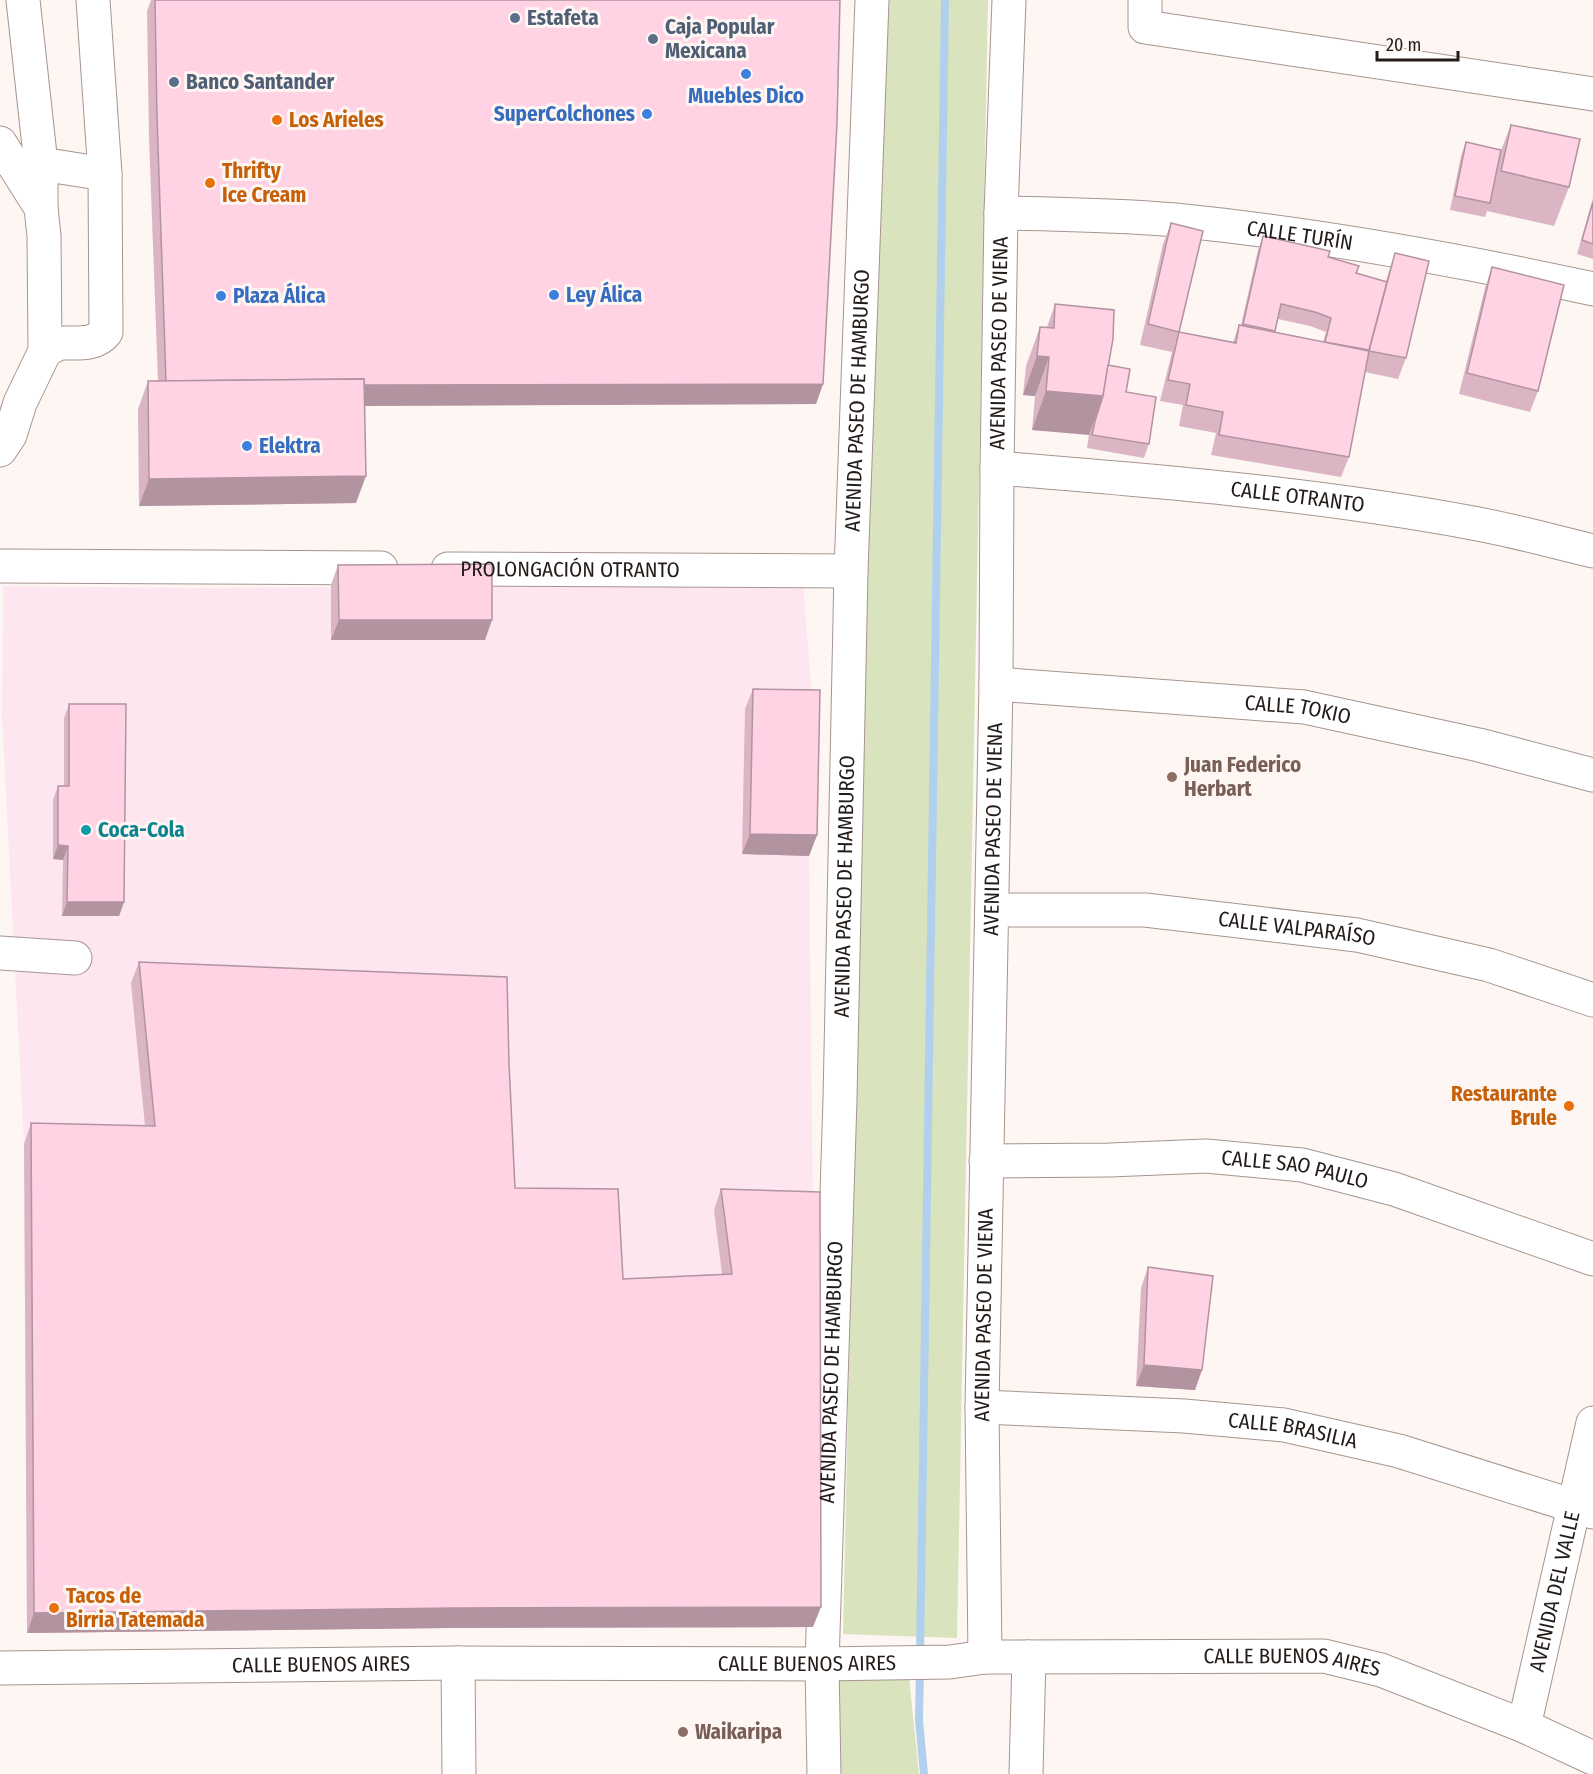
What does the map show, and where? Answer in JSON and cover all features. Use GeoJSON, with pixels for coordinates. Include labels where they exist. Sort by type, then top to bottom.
{"type":"FeatureCollection","features":[{"type":"Feature","properties":{"kind":"street"},"geometry":{"type":"LineString","coordinates":[[0,450],[10,435],[20,403],[45,351],[41,164],[23,0]]}},
{"type":"Feature","properties":{"kind":"street"},"geometry":{"type":"LineString","coordinates":[[45,351],[63,343],[72,345],[101,339],[106,332],[105,174],[93,0]]}},
{"type":"Feature","properties":{"kind":"street","name":"AVENIDA PASEO DE HAMBURGO"},"geometry":{"type":"LineString","coordinates":[[824,1774],[822,1664],[840,1111],[851,571],[872,0]]}},
{"type":"Feature","properties":{"kind":"street","name":"AVENIDA PASEO DE VIENA"},"geometry":{"type":"LineString","coordinates":[[986,1657],[982,1407],[996,684],[1001,213],[1009,0]]}},
{"type":"Feature","properties":{"kind":"street"},"geometry":{"type":"LineString","coordinates":[[1145,0],[1145,27],[1593,94]]}},
{"type":"Feature","properties":{"kind":"street"},"geometry":{"type":"LineString","coordinates":[[0,143],[41,208]]}},
{"type":"Feature","properties":{"kind":"street"},"geometry":{"type":"LineString","coordinates":[[41,164],[105,174]]}},
{"type":"Feature","properties":{"kind":"street","name":"CALLE TURÍN"},"geometry":{"type":"LineString","coordinates":[[1001,213],[1093,214],[1276,233],[1505,270],[1593,289]]}},
{"type":"Feature","properties":{"kind":"street","name":"CALLE OTRANTO"},"geometry":{"type":"LineString","coordinates":[[997,468],[1194,484],[1310,497],[1479,524],[1593,551]]}},
{"type":"Feature","properties":{"kind":"street","name":"PROLONGACIÓN OTRANTO"},"geometry":{"type":"LineString","coordinates":[[0,566],[851,571]]}},
{"type":"Feature","properties":{"kind":"street","name":"CALLE TOKIO"},"geometry":{"type":"LineString","coordinates":[[996,684],[1304,707],[1479,745],[1593,775]]}},
{"type":"Feature","properties":{"kind":"street","name":"CALLE VALPARAÍSO"},"geometry":{"type":"LineString","coordinates":[[992,910],[1145,910],[1357,935],[1490,965],[1593,1000]]}},
{"type":"Feature","properties":{"kind":"street"},"geometry":{"type":"LineString","coordinates":[[0,953],[75,958]]}},
{"type":"Feature","properties":{"kind":"street","name":"CALLE SAO PAULO"},"geometry":{"type":"LineString","coordinates":[[986,1161],[1110,1160],[1206,1156],[1302,1165],[1394,1189],[1593,1260]]}},
{"type":"Feature","properties":{"kind":"street","name":"CALLE BRASILIA"},"geometry":{"type":"LineString","coordinates":[[982,1407],[1184,1416],[1284,1425],[1399,1451],[1584,1509]]}},
{"type":"Feature","properties":{"kind":"street","name":"AVENIDA DEL VALLE"},"geometry":{"type":"LineString","coordinates":[[1524,1726],[1584,1509],[1593,1423]]}},
{"type":"Feature","properties":{"kind":"street","name":"CALLE BUENOS AIRES"},"geometry":{"type":"LineString","coordinates":[[0,1668],[458,1663],[822,1664],[950,1662],[986,1657],[1324,1656],[1381,1670],[1524,1726],[1593,1758]]}},
{"type":"Feature","properties":{"kind":"street"},"geometry":{"type":"LineString","coordinates":[[1026,1774],[1029,1657]]}},
{"type":"Feature","properties":{"kind":"street"},"geometry":{"type":"LineString","coordinates":[[458,1663],[459,1774]]}},
{"type":"Feature","properties":{"kind":"shaded area"},"geometry":{"type":"Polygon","coordinates":[[[803,583],[813,711],[809,856],[813,1212],[813,1627],[27,1633],[24,1144],[2,717],[3,586],[191,588],[803,583]]]}},
{"type":"Feature","properties":{"kind":"green space"},"geometry":{"type":"Polygon","coordinates":[[[879,0],[988,0],[957,1638],[843,1634],[879,0]]]}},
{"type":"Feature","properties":{"kind":"green space"},"geometry":{"type":"Polygon","coordinates":[[[832,1675],[909,1678],[919,1774],[834,1774],[832,1675]]]}},
{"type":"Feature","properties":{"kind":"building"},"geometry":{"type":"Polygon","coordinates":[[[155,0],[840,0],[837,123],[823,384],[364,385],[364,379],[166,381],[155,0]]]}},
{"type":"Feature","properties":{"kind":"building"},"geometry":{"type":"Polygon","coordinates":[[[1511,125],[1580,139],[1569,187],[1501,171],[1511,125]]]}},
{"type":"Feature","properties":{"kind":"building"},"geometry":{"type":"Polygon","coordinates":[[[1466,142],[1501,150],[1490,203],[1455,196],[1466,142]]]}},
{"type":"Feature","properties":{"kind":"building"},"geometry":{"type":"Polygon","coordinates":[[[1593,202],[1593,244],[1582,240],[1593,202]]]}},
{"type":"Feature","properties":{"kind":"building"},"geometry":{"type":"Polygon","coordinates":[[[1171,223],[1203,231],[1179,332],[1148,324],[1171,223]]]}},
{"type":"Feature","properties":{"kind":"building"},"geometry":{"type":"Polygon","coordinates":[[[1263,236],[1330,251],[1328,257],[1359,266],[1356,273],[1387,282],[1369,350],[1325,342],[1331,318],[1281,304],[1275,331],[1243,324],[1263,236]]]}},
{"type":"Feature","properties":{"kind":"building"},"geometry":{"type":"Polygon","coordinates":[[[1395,253],[1429,261],[1406,358],[1369,351],[1395,253]]]}},
{"type":"Feature","properties":{"kind":"building"},"geometry":{"type":"Polygon","coordinates":[[[1492,267],[1564,285],[1538,391],[1467,373],[1492,267]]]}},
{"type":"Feature","properties":{"kind":"building"},"geometry":{"type":"Polygon","coordinates":[[[1055,304],[1114,310],[1113,339],[1103,396],[1046,391],[1049,357],[1037,356],[1040,327],[1054,328],[1055,304]]]}},
{"type":"Feature","properties":{"kind":"building"},"geometry":{"type":"Polygon","coordinates":[[[1239,325],[1369,351],[1349,457],[1219,435],[1223,412],[1186,405],[1190,384],[1168,380],[1179,332],[1236,343],[1239,325]]]}},
{"type":"Feature","properties":{"kind":"building"},"geometry":{"type":"Polygon","coordinates":[[[1108,365],[1130,369],[1126,392],[1156,397],[1149,444],[1092,435],[1103,396],[1108,365]]]}},
{"type":"Feature","properties":{"kind":"building","name":"Elektra"},"geometry":{"type":"Polygon","coordinates":[[[364,379],[366,476],[149,479],[148,381],[364,379]]]}},
{"type":"Feature","properties":{"kind":"building"},"geometry":{"type":"Polygon","coordinates":[[[492,564],[492,620],[339,620],[338,565],[492,564]]]}},
{"type":"Feature","properties":{"kind":"building"},"geometry":{"type":"Polygon","coordinates":[[[753,689],[820,690],[817,835],[750,834],[753,689]]]}},
{"type":"Feature","properties":{"kind":"building","name":"Coca-Cola"},"geometry":{"type":"Polygon","coordinates":[[[69,704],[126,704],[124,902],[67,902],[68,846],[58,845],[58,786],[69,786],[69,704]]]}},
{"type":"Feature","properties":{"kind":"building"},"geometry":{"type":"Polygon","coordinates":[[[139,962],[507,977],[515,1188],[618,1189],[623,1279],[732,1274],[721,1189],[820,1192],[821,1607],[34,1613],[31,1123],[155,1126],[139,962]]]}},
{"type":"Feature","properties":{"kind":"building"},"geometry":{"type":"Polygon","coordinates":[[[1148,1267],[1213,1276],[1202,1370],[1144,1365],[1148,1267]]]}},
{"type":"Feature","properties":{"kind":"waterway"},"geometry":{"type":"LineString","coordinates":[[920,1657],[945,0]]}},
{"type":"Feature","properties":{"kind":"waterway"},"geometry":{"type":"LineString","coordinates":[[920,1670],[919,1720],[924,1774]]}},
{"type":"Feature","properties":{"kind":"place","name":"Estafeta"},"geometry":{"type":"Point","coordinates":[515,18]}},
{"type":"Feature","properties":{"kind":"place","name":"Caja Popular Mexicana"},"geometry":{"type":"Point","coordinates":[653,39]}},
{"type":"Feature","properties":{"kind":"place","name":"Muebles Dico"},"geometry":{"type":"Point","coordinates":[746,74]}},
{"type":"Feature","properties":{"kind":"place","name":"Banco Santander"},"geometry":{"type":"Point","coordinates":[174,82]}},
{"type":"Feature","properties":{"kind":"place","name":"SuperColchones"},"geometry":{"type":"Point","coordinates":[647,114]}},
{"type":"Feature","properties":{"kind":"place","name":"Los Arieles"},"geometry":{"type":"Point","coordinates":[277,120]}},
{"type":"Feature","properties":{"kind":"place","name":"Thrifty Ice Cream"},"geometry":{"type":"Point","coordinates":[210,183]}},
{"type":"Feature","properties":{"kind":"place","name":"Ley Álica"},"geometry":{"type":"Point","coordinates":[554,295]}},
{"type":"Feature","properties":{"kind":"place","name":"Plaza Álica"},"geometry":{"type":"Point","coordinates":[221,296]}},
{"type":"Feature","properties":{"kind":"place","name":"Elektra"},"geometry":{"type":"Point","coordinates":[247,446]}},
{"type":"Feature","properties":{"kind":"place","name":"Juan Federico Herbart"},"geometry":{"type":"Point","coordinates":[1172,777]}},
{"type":"Feature","properties":{"kind":"place","name":"Coca-Cola"},"geometry":{"type":"Point","coordinates":[86,830]}},
{"type":"Feature","properties":{"kind":"place","name":"Restaurante Brule"},"geometry":{"type":"Point","coordinates":[1569,1106]}},
{"type":"Feature","properties":{"kind":"place","name":"Tacos de Birria Tatemada"},"geometry":{"type":"Point","coordinates":[54,1608]}},
{"type":"Feature","properties":{"kind":"place","name":"Waikaripa"},"geometry":{"type":"Point","coordinates":[683,1732]}}]}
